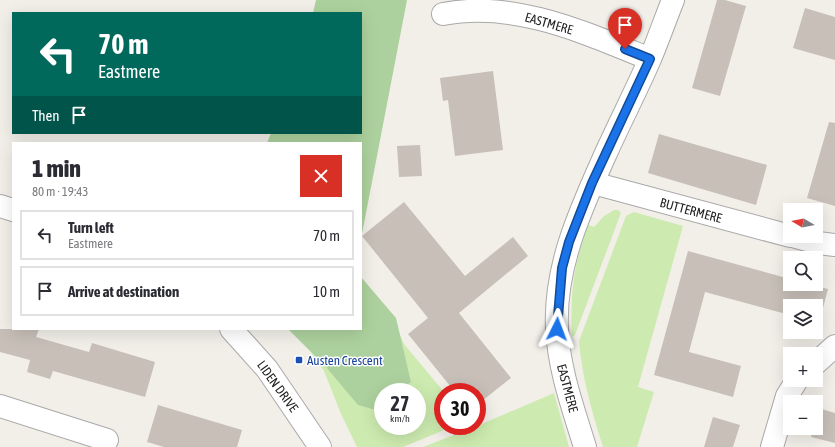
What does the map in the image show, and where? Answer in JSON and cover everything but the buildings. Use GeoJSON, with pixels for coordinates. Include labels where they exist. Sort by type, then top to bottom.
{"type":"FeatureCollection","features":[{"type":"Feature","properties":{"kind":"street","name":"EASTMERE"},"geometry":{"type":"LineString","coordinates":[[585,447],[565,384],[557,329],[562,268],[569,242],[592,183],[650,59],[673,0]]}},
{"type":"Feature","properties":{"kind":"street","name":"EASTMERE"},"geometry":{"type":"LineString","coordinates":[[443,14],[463,10],[484,10],[533,17],[604,41],[650,59]]}},
{"type":"Feature","properties":{"kind":"street","name":"BUTTERMERE"},"geometry":{"type":"LineString","coordinates":[[592,183],[783,234]]}},
{"type":"Feature","properties":{"kind":"street"},"geometry":{"type":"LineString","coordinates":[[0,206],[12,210]]}},
{"type":"Feature","properties":{"kind":"street","name":"BUTTERMERE"},"geometry":{"type":"LineString","coordinates":[[818,243],[835,245]]}},
{"type":"Feature","properties":{"kind":"street","name":"LIDEN DRIVE"},"geometry":{"type":"LineString","coordinates":[[232,330],[267,369],[320,447]]}},
{"type":"Feature","properties":{"kind":"street"},"geometry":{"type":"LineString","coordinates":[[823,357],[835,346]]}},
{"type":"Feature","properties":{"kind":"street"},"geometry":{"type":"LineString","coordinates":[[772,447],[787,396],[793,387]]}},
{"type":"Feature","properties":{"kind":"street"},"geometry":{"type":"LineString","coordinates":[[0,406],[107,440]]}},
{"type":"Feature","properties":{"kind":"green space"},"geometry":{"type":"Polygon","coordinates":[[[316,0],[407,0],[362,234],[362,142],[267,142],[271,134],[362,134],[362,12],[313,12],[316,0]]]}},
{"type":"Feature","properties":{"kind":"green space"},"geometry":{"type":"Polygon","coordinates":[[[614,210],[618,210],[621,213],[575,335],[572,337],[572,293],[576,267],[583,240],[588,225],[594,227],[604,216],[614,210]]]}},
{"type":"Feature","properties":{"kind":"green space"},"geometry":{"type":"Polygon","coordinates":[[[634,212],[683,226],[638,387],[654,392],[637,447],[603,447],[585,382],[579,341],[626,216],[634,212]]]}},
{"type":"Feature","properties":{"kind":"green space"},"geometry":{"type":"Polygon","coordinates":[[[362,278],[396,318],[411,382],[374,383],[374,409],[358,405],[326,367],[289,330],[362,330],[362,278]]]}},
{"type":"Feature","properties":{"kind":"green space"},"geometry":{"type":"Polygon","coordinates":[[[398,330],[404,344],[436,383],[434,383],[434,434],[403,447],[357,447],[341,414],[324,371],[309,350],[326,367],[374,408],[374,435],[426,435],[426,383],[410,383],[411,382],[398,330]]]}},
{"type":"Feature","properties":{"kind":"green space"},"geometry":{"type":"Polygon","coordinates":[[[554,393],[569,447],[423,447],[454,435],[486,435],[486,422],[554,393]]]}},
{"type":"Feature","properties":{"kind":"place","name":"Austen Crescent"},"geometry":{"type":"Point","coordinates":[299,360]}},
{"type":"Feature","properties":{"kind":"route"},"geometry":{"type":"LineString","coordinates":[[557,329],[562,268],[569,242],[592,183],[650,59],[625,49]]}}]}
